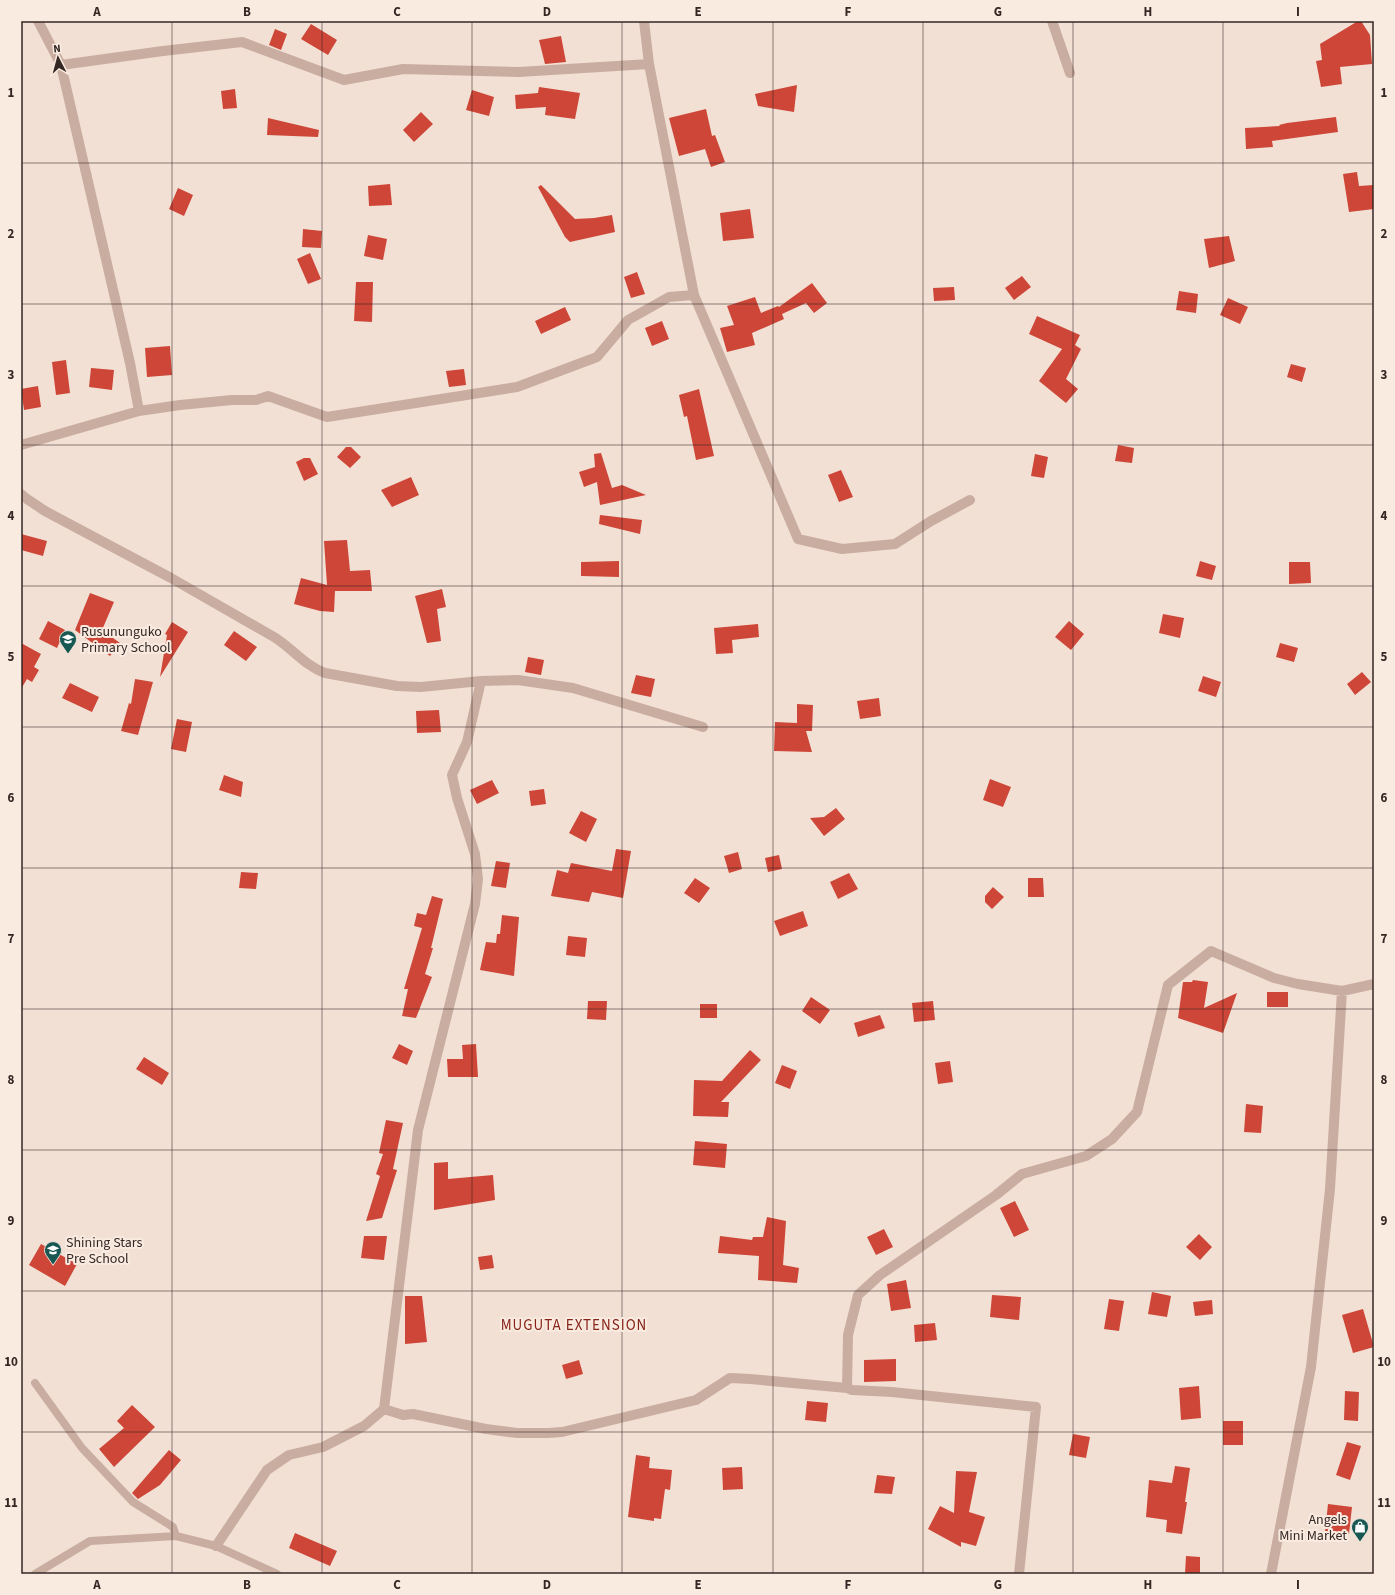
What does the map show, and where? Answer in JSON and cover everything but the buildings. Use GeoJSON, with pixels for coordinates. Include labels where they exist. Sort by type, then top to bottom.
{"type":"FeatureCollection","features":[{"type":"Feature","properties":{"kind":"street"},"geometry":{"type":"LineString","coordinates":[[38,21],[61,65],[130,363],[139,411]]}},
{"type":"Feature","properties":{"kind":"street"},"geometry":{"type":"LineString","coordinates":[[644,21],[649,64],[694,295],[798,539],[842,549],[895,544],[931,521],[970,500]]}},
{"type":"Feature","properties":{"kind":"street"},"geometry":{"type":"LineString","coordinates":[[1052,21],[1070,73]]}},
{"type":"Feature","properties":{"kind":"street"},"geometry":{"type":"LineString","coordinates":[[61,65],[242,42],[344,80],[403,69],[519,72],[649,64]]}},
{"type":"Feature","properties":{"kind":"street"},"geometry":{"type":"LineString","coordinates":[[21,445],[139,411],[225,401],[256,400],[268,396],[327,417],[517,387],[597,357],[628,320],[669,297],[694,295]]}},
{"type":"Feature","properties":{"kind":"street"},"geometry":{"type":"LineString","coordinates":[[21,494],[45,511],[171,578],[274,637],[287,645],[316,670],[397,686],[421,687],[481,681],[518,680],[573,688],[702,727]]}},
{"type":"Feature","properties":{"kind":"street"},"geometry":{"type":"LineString","coordinates":[[216,1546],[267,1470],[289,1455],[323,1447],[364,1426],[384,1409],[418,1130],[475,904],[478,879],[475,854],[457,798],[452,776],[467,742],[481,681]]}},
{"type":"Feature","properties":{"kind":"street"},"geometry":{"type":"LineString","coordinates":[[847,1388],[848,1335],[858,1295],[880,1274],[996,1195],[1022,1174],[1086,1156],[1112,1139],[1137,1112],[1168,985],[1210,951],[1274,978],[1298,984],[1342,991],[1374,984]]}},
{"type":"Feature","properties":{"kind":"street"},"geometry":{"type":"LineString","coordinates":[[1271,1574],[1311,1367],[1330,1190],[1342,991]]}},
{"type":"Feature","properties":{"kind":"street"},"geometry":{"type":"LineString","coordinates":[[384,1409],[403,1414],[413,1414],[486,1429],[517,1432],[562,1432],[696,1400],[730,1378],[1036,1406],[1019,1574]]}},
{"type":"Feature","properties":{"kind":"lane"},"geometry":{"type":"LineString","coordinates":[[35,1383],[82,1448],[133,1502],[173,1527],[176,1536]]}},
{"type":"Feature","properties":{"kind":"lane"},"geometry":{"type":"LineString","coordinates":[[35,1574],[90,1541],[176,1536],[216,1546],[277,1574]]}},
{"type":"Feature","properties":{"kind":"place","name":"Rusununguko Primary School"},"geometry":{"type":"Point","coordinates":[68,654]}},
{"type":"Feature","properties":{"kind":"place","name":"Shining Stars Pre School"},"geometry":{"type":"Point","coordinates":[53,1265]}},
{"type":"Feature","properties":{"kind":"place","name":"Angels Mini Market"},"geometry":{"type":"Point","coordinates":[1360,1542]}},
{"type":"Feature","properties":{"kind":"district","name":"MUGUTA EXTENSION"},"geometry":{"type":"Point","coordinates":[574,1325]}}]}
